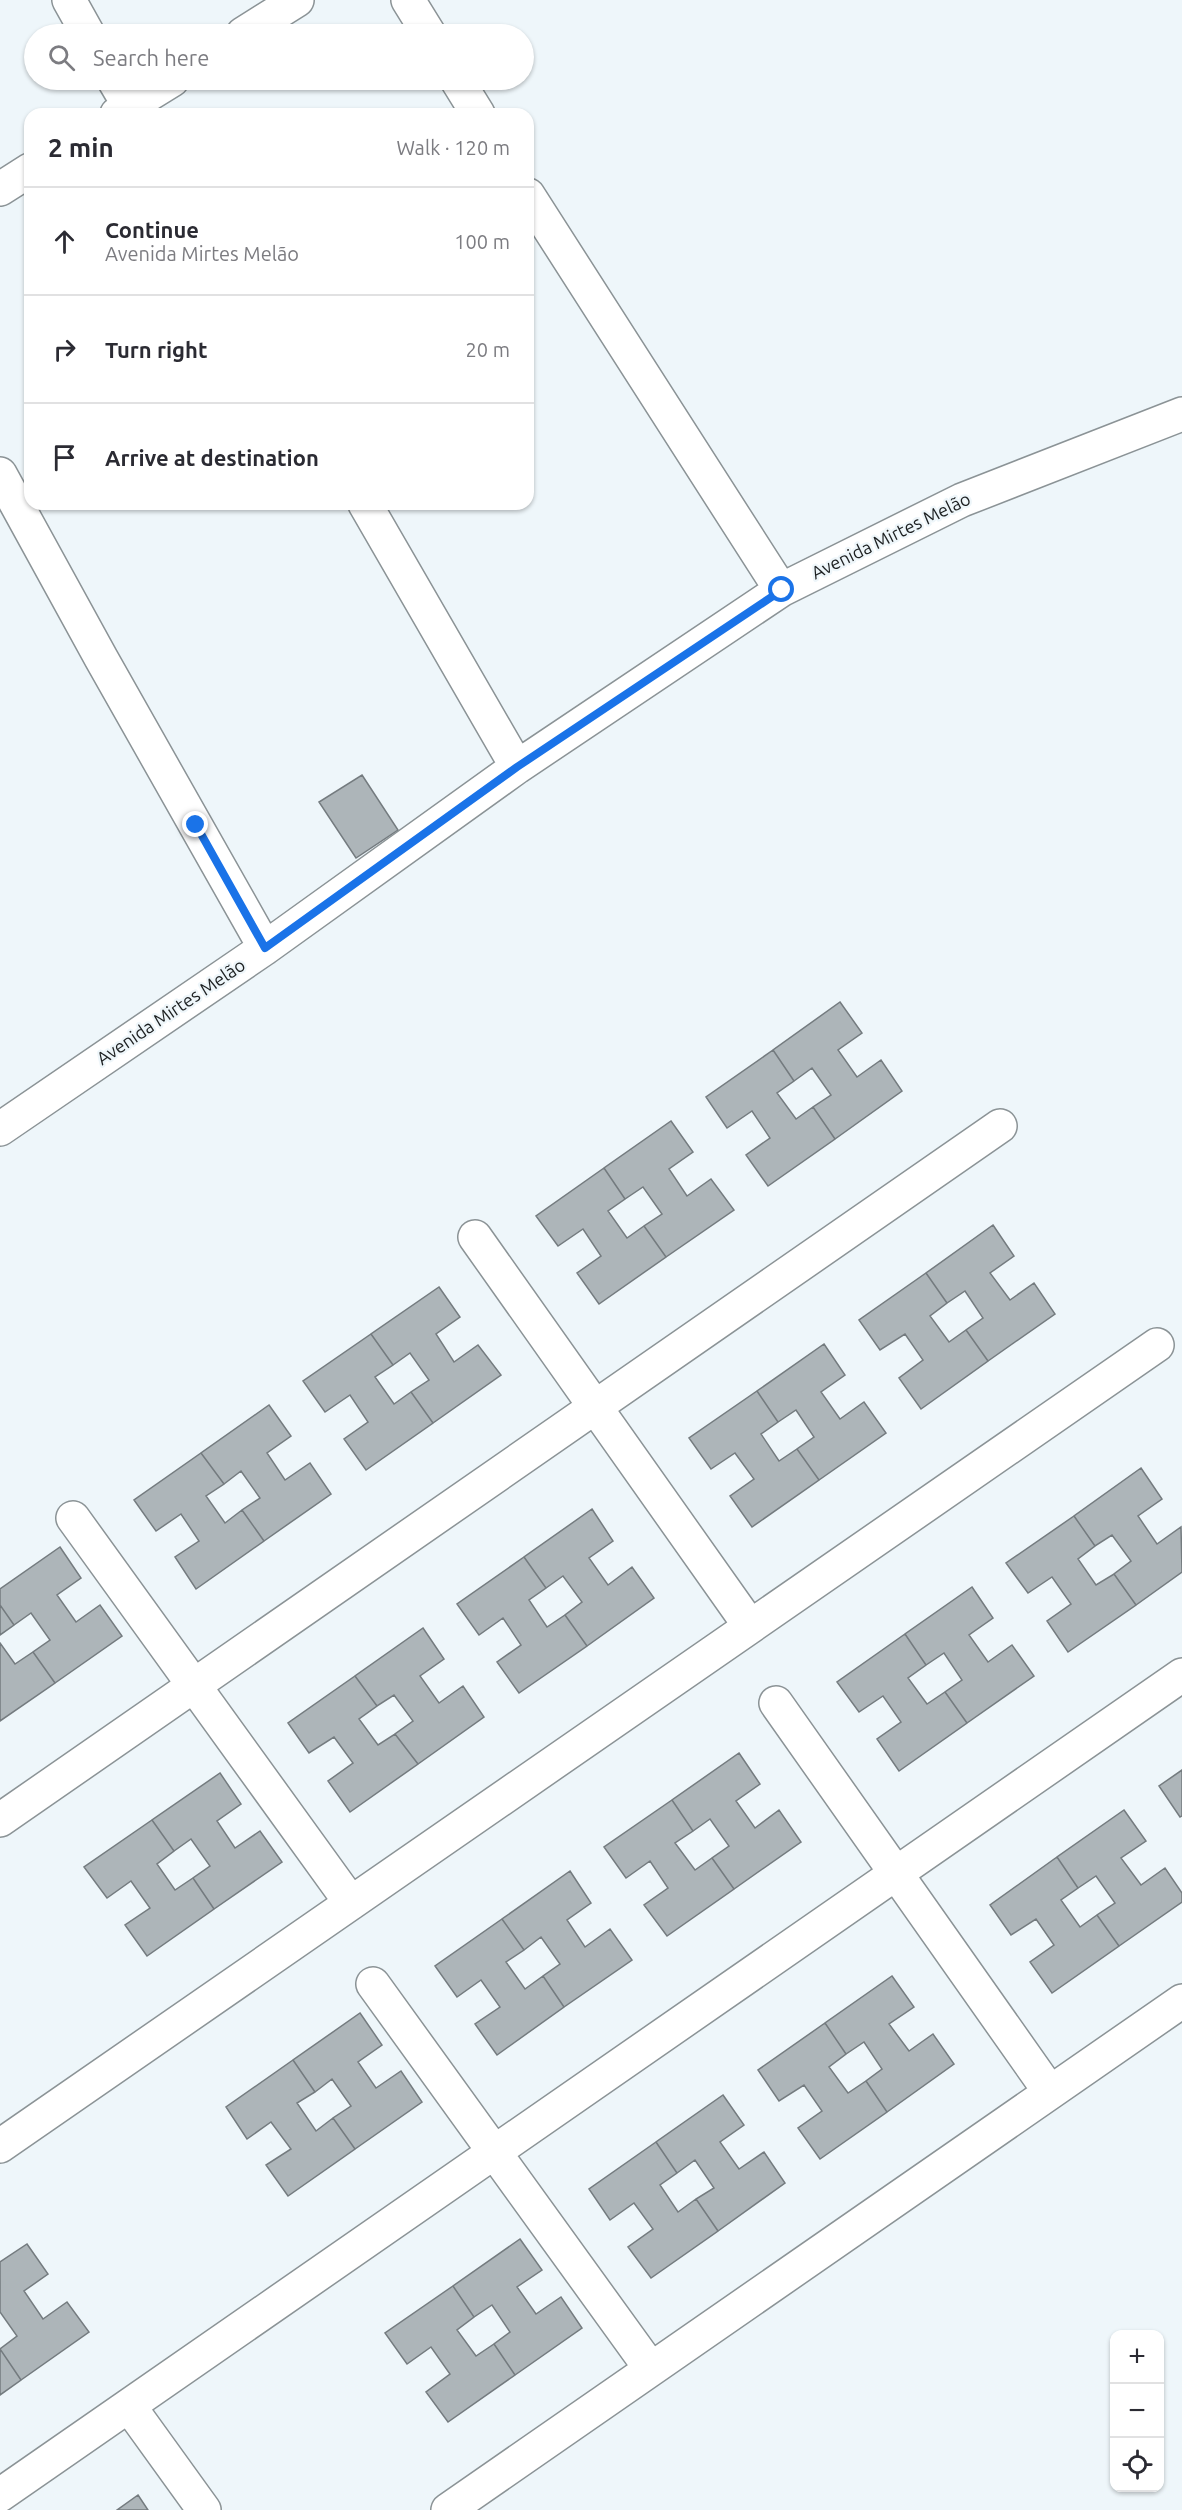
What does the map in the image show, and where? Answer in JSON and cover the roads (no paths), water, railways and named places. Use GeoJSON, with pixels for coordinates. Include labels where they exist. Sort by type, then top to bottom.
{"type":"FeatureCollection","features":[{"type":"Feature","properties":{"kind":"street"},"geometry":{"type":"LineString","coordinates":[[69,0],[82,24]]}},
{"type":"Feature","properties":{"kind":"street"},"geometry":{"type":"LineString","coordinates":[[259,24],[297,0]]}},
{"type":"Feature","properties":{"kind":"street"},"geometry":{"type":"LineString","coordinates":[[408,0],[423,24]]}},
{"type":"Feature","properties":{"kind":"street"},"geometry":{"type":"LineString","coordinates":[[123,104],[152,90]]}},
{"type":"Feature","properties":{"kind":"street"},"geometry":{"type":"LineString","coordinates":[[463,90],[474,108]]}},
{"type":"Feature","properties":{"kind":"street"},"geometry":{"type":"LineString","coordinates":[[0,189],[24,174]]}},
{"type":"Feature","properties":{"kind":"street"},"geometry":{"type":"LineString","coordinates":[[534,204],[782,590]]}},
{"type":"Feature","properties":{"kind":"street","name":"Avenida Mirtes Melão"},"geometry":{"type":"LineString","coordinates":[[0,1130],[265,948],[517,767],[782,590],[963,500],[1182,414]]}},
{"type":"Feature","properties":{"kind":"street"},"geometry":{"type":"LineString","coordinates":[[0,474],[265,948]]}},
{"type":"Feature","properties":{"kind":"street"},"geometry":{"type":"LineString","coordinates":[[368,510],[517,767]]}},
{"type":"Feature","properties":{"kind":"street"},"geometry":{"type":"LineString","coordinates":[[0,1820],[1000,1126]]}},
{"type":"Feature","properties":{"kind":"street"},"geometry":{"type":"LineString","coordinates":[[475,1237],[750,1626]]}},
{"type":"Feature","properties":{"kind":"street"},"geometry":{"type":"LineString","coordinates":[[0,2146],[1156,1345]]}},
{"type":"Feature","properties":{"kind":"street"},"geometry":{"type":"LineString","coordinates":[[72,1518],[351,1903]]}},
{"type":"Feature","properties":{"kind":"street"},"geometry":{"type":"LineString","coordinates":[[0,2495],[1182,1675]]}},
{"type":"Feature","properties":{"kind":"street"},"geometry":{"type":"LineString","coordinates":[[776,1703],[1050,2092]]}},
{"type":"Feature","properties":{"kind":"street"},"geometry":{"type":"LineString","coordinates":[[374,1984],[651,2369]]}},
{"type":"Feature","properties":{"kind":"street"},"geometry":{"type":"LineString","coordinates":[[448,2510],[1182,2001]]}},
{"type":"Feature","properties":{"kind":"street"},"geometry":{"type":"LineString","coordinates":[[129,2406],[204,2510]]}}]}
